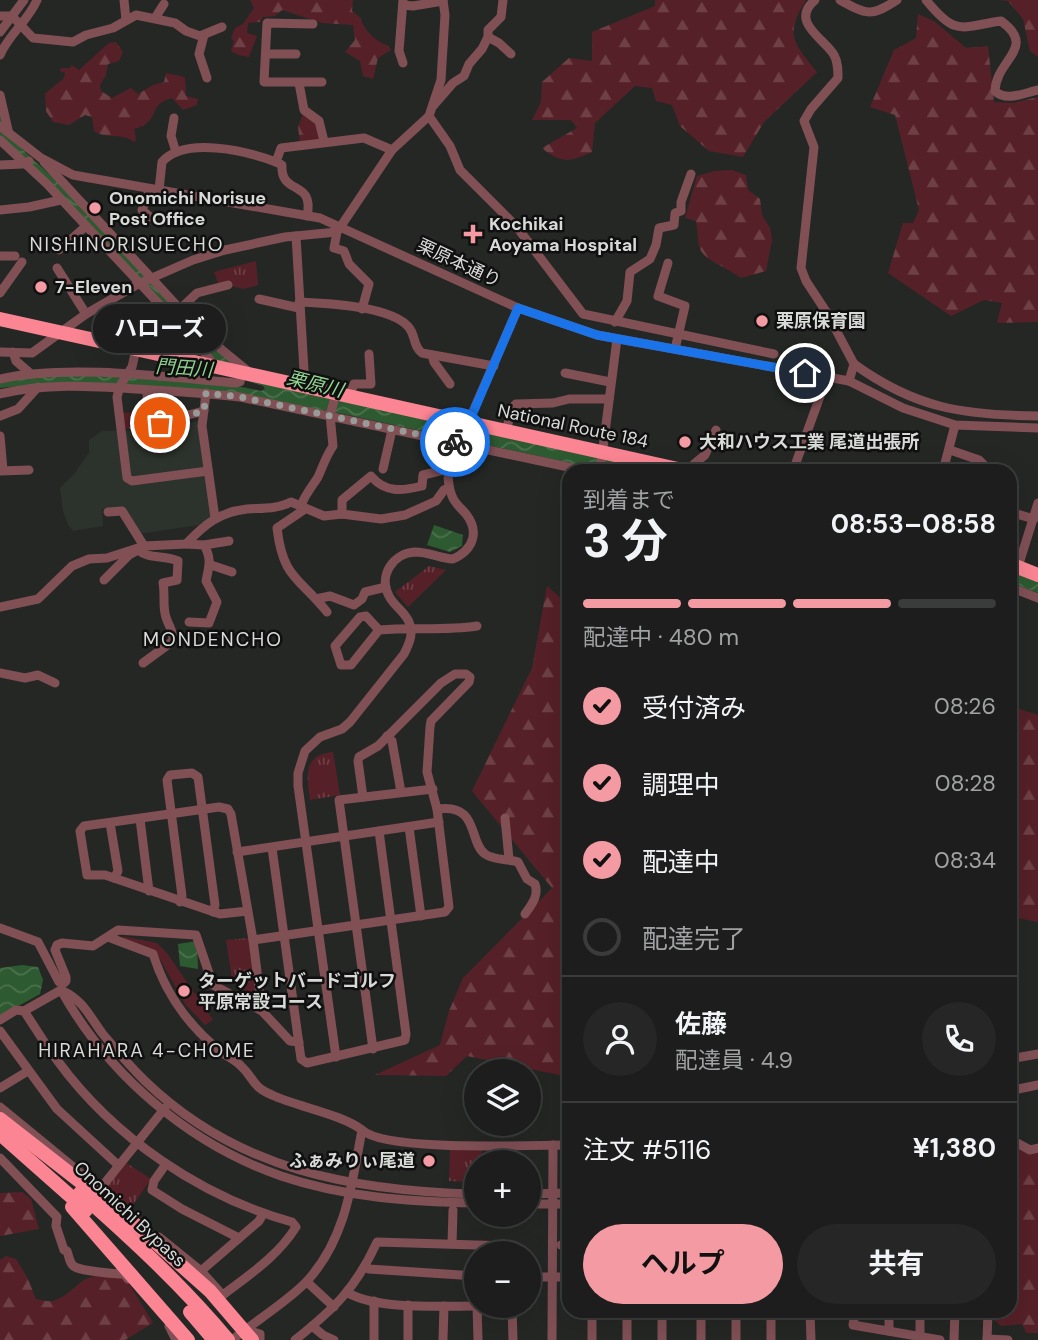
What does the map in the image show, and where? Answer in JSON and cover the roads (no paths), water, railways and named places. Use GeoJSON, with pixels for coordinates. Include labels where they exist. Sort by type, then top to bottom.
{"type":"FeatureCollection","features":[{"type":"Feature","properties":{"kind":"highway","name":"National Route 184"},"geometry":{"type":"LineString","coordinates":[[0,319],[215,366],[468,426],[506,431],[652,464]]}},
{"type":"Feature","properties":{"kind":"highway"},"geometry":{"type":"LineString","coordinates":[[1017,567],[1038,575]]}},
{"type":"Feature","properties":{"kind":"highway"},"geometry":{"type":"LineString","coordinates":[[0,1121],[137,1226],[211,1291],[246,1334]]}},
{"type":"Feature","properties":{"kind":"highway","name":"Onomichi Bypass"},"geometry":{"type":"LineString","coordinates":[[0,1121],[135,1241],[230,1340]]}},
{"type":"Feature","properties":{"kind":"highway","name":"Onomichi Bypass"},"geometry":{"type":"LineString","coordinates":[[0,1135],[142,1261],[214,1340]]}},
{"type":"Feature","properties":{"kind":"highway"},"geometry":{"type":"LineString","coordinates":[[19,1151],[86,1222],[188,1340]]}},
{"type":"Feature","properties":{"kind":"street"},"geometry":{"type":"LineString","coordinates":[[0,55],[24,0]]}},
{"type":"Feature","properties":{"kind":"street"},"geometry":{"type":"LineString","coordinates":[[0,32],[30,13],[37,0]]}},
{"type":"Feature","properties":{"kind":"street"},"geometry":{"type":"LineString","coordinates":[[124,0],[126,20]]}},
{"type":"Feature","properties":{"kind":"street"},"geometry":{"type":"LineString","coordinates":[[362,309],[369,285],[349,264],[344,251],[334,248],[339,229],[392,150],[453,83],[464,76],[469,64],[482,49],[488,37],[488,30],[501,17],[503,3],[512,0]]}},
{"type":"Feature","properties":{"kind":"street"},"geometry":{"type":"LineString","coordinates":[[815,0],[809,5],[806,14],[808,25],[835,57],[838,78],[804,121],[814,147],[800,268],[806,281],[827,313],[854,364],[890,388],[956,411],[983,415],[1038,416]]}},
{"type":"Feature","properties":{"kind":"street"},"geometry":{"type":"LineString","coordinates":[[840,0],[863,13],[868,13],[880,12],[897,0]]}},
{"type":"Feature","properties":{"kind":"street"},"geometry":{"type":"LineString","coordinates":[[926,0],[940,18],[956,26],[973,27],[1001,21],[1007,24],[1021,38],[1023,45],[1020,53],[999,73],[995,91],[1000,96],[1007,97],[1038,90]]}},
{"type":"Feature","properties":{"kind":"street"},"geometry":{"type":"LineString","coordinates":[[403,63],[399,51],[403,3],[413,6],[443,1],[441,80],[430,111],[460,170],[516,226],[583,314],[774,354]]}},
{"type":"Feature","properties":{"kind":"street"},"geometry":{"type":"LineString","coordinates":[[155,18],[164,4]]}},
{"type":"Feature","properties":{"kind":"street"},"geometry":{"type":"LineString","coordinates":[[0,16],[16,20],[33,38],[44,37],[69,42],[104,32],[136,15],[175,23],[200,36],[222,27]]}},
{"type":"Feature","properties":{"kind":"street"},"geometry":{"type":"LineString","coordinates":[[313,24],[267,23],[264,82],[322,82]]}},
{"type":"Feature","properties":{"kind":"street"},"geometry":{"type":"LineString","coordinates":[[204,35],[200,54],[207,78]]}},
{"type":"Feature","properties":{"kind":"street"},"geometry":{"type":"LineString","coordinates":[[488,37],[510,54]]}},
{"type":"Feature","properties":{"kind":"street"},"geometry":{"type":"LineString","coordinates":[[266,54],[296,54]]}},
{"type":"Feature","properties":{"kind":"street"},"geometry":{"type":"LineString","coordinates":[[441,80],[453,83]]}},
{"type":"Feature","properties":{"kind":"street"},"geometry":{"type":"LineString","coordinates":[[299,83],[304,110],[319,121],[324,141]]}},
{"type":"Feature","properties":{"kind":"street"},"geometry":{"type":"LineString","coordinates":[[0,95],[4,128]]}},
{"type":"Feature","properties":{"kind":"street"},"geometry":{"type":"LineString","coordinates":[[174,118],[171,136],[176,152]]}},
{"type":"Feature","properties":{"kind":"street","name":"栗原本通り"},"geometry":{"type":"LineString","coordinates":[[4,128],[33,159],[82,177],[320,218],[339,229],[518,308],[581,330],[617,339],[849,381],[903,408],[954,425],[1038,428]]}},
{"type":"Feature","properties":{"kind":"street"},"geometry":{"type":"LineString","coordinates":[[276,162],[281,148],[324,141],[367,138],[392,150]]}},
{"type":"Feature","properties":{"kind":"street"},"geometry":{"type":"LineString","coordinates":[[0,140],[33,159],[145,281],[215,366]]}},
{"type":"Feature","properties":{"kind":"street"},"geometry":{"type":"LineString","coordinates":[[150,217],[142,211],[154,190],[162,162],[176,152],[214,149],[242,150],[282,165],[282,176],[285,180],[308,198],[307,216]]}},
{"type":"Feature","properties":{"kind":"street"},"geometry":{"type":"LineString","coordinates":[[0,165],[33,159]]}},
{"type":"Feature","properties":{"kind":"street"},"geometry":{"type":"LineString","coordinates":[[0,394],[38,387],[123,382],[236,383],[246,374],[180,309],[145,281],[86,226],[78,209],[61,200],[33,159]]}},
{"type":"Feature","properties":{"kind":"street"},"geometry":{"type":"LineString","coordinates":[[615,322],[627,300],[630,272],[650,259],[659,228],[674,225],[675,213],[681,211],[681,202],[691,174]]}},
{"type":"Feature","properties":{"kind":"street"},"geometry":{"type":"LineString","coordinates":[[0,210],[61,200]]}},
{"type":"Feature","properties":{"kind":"street"},"geometry":{"type":"LineString","coordinates":[[60,250],[86,226]]}},
{"type":"Feature","properties":{"kind":"street"},"geometry":{"type":"LineString","coordinates":[[0,352],[32,353],[86,314],[145,281],[193,260],[225,250],[339,229]]}},
{"type":"Feature","properties":{"kind":"street"},"geometry":{"type":"LineString","coordinates":[[296,236],[305,387]]}},
{"type":"Feature","properties":{"kind":"street"},"geometry":{"type":"LineString","coordinates":[[0,256],[16,255],[0,293]]}},
{"type":"Feature","properties":{"kind":"street"},"geometry":{"type":"LineString","coordinates":[[668,262],[658,296],[685,306],[675,349]]}},
{"type":"Feature","properties":{"kind":"street"},"geometry":{"type":"LineString","coordinates":[[57,268],[86,314]]}},
{"type":"Feature","properties":{"kind":"street"},"geometry":{"type":"LineString","coordinates":[[180,309],[197,293],[228,285]]}},
{"type":"Feature","properties":{"kind":"street"},"geometry":{"type":"LineString","coordinates":[[259,299],[299,305],[337,303],[362,309],[399,320],[410,329],[418,351],[494,366]]}},
{"type":"Feature","properties":{"kind":"street"},"geometry":{"type":"LineString","coordinates":[[336,1057],[298,773],[305,751],[320,737],[342,729],[350,722],[404,654],[410,642],[411,627],[404,614],[388,596],[386,587],[389,567],[397,557],[417,552],[453,559],[470,549],[473,540],[471,522],[453,499],[448,469],[450,459],[468,426],[518,308]]}},
{"type":"Feature","properties":{"kind":"street"},"geometry":{"type":"LineString","coordinates":[[581,330],[586,315]]}},
{"type":"Feature","properties":{"kind":"street"},"geometry":{"type":"LineString","coordinates":[[601,464],[617,339]]}},
{"type":"Feature","properties":{"kind":"street"},"geometry":{"type":"LineString","coordinates":[[136,349],[132,367],[123,382],[118,407],[127,478],[132,481],[208,471]]}},
{"type":"Feature","properties":{"kind":"street"},"geometry":{"type":"LineString","coordinates":[[13,352],[16,361],[31,374]]}},
{"type":"Feature","properties":{"kind":"street"},"geometry":{"type":"LineString","coordinates":[[327,612],[298,584],[287,569],[279,550],[277,528],[303,507],[304,494],[317,479],[333,446],[331,413],[340,397],[354,384],[371,384],[369,354]]}},
{"type":"Feature","properties":{"kind":"street"},"geometry":{"type":"LineString","coordinates":[[432,355],[450,384]]}},
{"type":"Feature","properties":{"kind":"street"},"geometry":{"type":"LineString","coordinates":[[849,381],[854,364]]}},
{"type":"Feature","properties":{"kind":"street"},"geometry":{"type":"LineString","coordinates":[[565,373],[610,382]]}},
{"type":"Feature","properties":{"kind":"street"},"geometry":{"type":"LineString","coordinates":[[0,379],[31,374],[123,382],[147,390],[240,397],[331,413],[392,430],[409,430],[562,465]]}},
{"type":"Feature","properties":{"kind":"street"},"geometry":{"type":"LineString","coordinates":[[796,464],[827,377]]}},
{"type":"Feature","properties":{"kind":"street"},"geometry":{"type":"LineString","coordinates":[[0,416],[18,409],[38,387]]}},
{"type":"Feature","properties":{"kind":"street"},"geometry":{"type":"LineString","coordinates":[[147,390],[148,425],[204,411]]}},
{"type":"Feature","properties":{"kind":"street"},"geometry":{"type":"LineString","coordinates":[[206,393],[202,426],[215,519]]}},
{"type":"Feature","properties":{"kind":"street"},"geometry":{"type":"LineString","coordinates":[[506,431],[512,408],[516,404],[553,403],[569,399],[608,399]]}},
{"type":"Feature","properties":{"kind":"street"},"geometry":{"type":"LineString","coordinates":[[945,464],[954,425]]}},
{"type":"Feature","properties":{"kind":"street"},"geometry":{"type":"LineString","coordinates":[[383,469],[392,430]]}},
{"type":"Feature","properties":{"kind":"street"},"geometry":{"type":"LineString","coordinates":[[694,464],[705,455],[716,430]]}},
{"type":"Feature","properties":{"kind":"street"},"geometry":{"type":"LineString","coordinates":[[0,436],[2,470],[29,470]]}},
{"type":"Feature","properties":{"kind":"street"},"geometry":{"type":"LineString","coordinates":[[950,450],[979,460],[983,464]]}},
{"type":"Feature","properties":{"kind":"street"},"geometry":{"type":"LineString","coordinates":[[342,514],[342,500],[372,476],[379,485],[403,491],[422,486],[423,475],[448,469]]}},
{"type":"Feature","properties":{"kind":"street"},"geometry":{"type":"LineString","coordinates":[[186,544],[205,524],[243,510],[284,506],[292,502],[324,516],[342,514],[381,519],[405,514],[436,501],[444,490],[450,488]]}},
{"type":"Feature","properties":{"kind":"street"},"geometry":{"type":"LineString","coordinates":[[1017,559],[1038,503]]}},
{"type":"Feature","properties":{"kind":"street"},"geometry":{"type":"LineString","coordinates":[[108,512],[122,512],[141,554],[154,557],[160,555],[178,561],[177,580],[163,583],[166,600],[164,614],[173,633],[173,641],[143,663]]}},
{"type":"Feature","properties":{"kind":"street"},"geometry":{"type":"LineString","coordinates":[[1017,514],[1034,519]]}},
{"type":"Feature","properties":{"kind":"street"},"geometry":{"type":"LineString","coordinates":[[0,607],[38,599],[72,566],[89,559],[107,558],[140,548],[229,541]]}},
{"type":"Feature","properties":{"kind":"street"},"geometry":{"type":"LineString","coordinates":[[189,622],[209,623],[217,607],[206,581],[211,565],[204,545]]}},
{"type":"Feature","properties":{"kind":"street"},"geometry":{"type":"LineString","coordinates":[[104,580],[140,548]]}},
{"type":"Feature","properties":{"kind":"street"},"geometry":{"type":"LineString","coordinates":[[211,565],[232,572]]}},
{"type":"Feature","properties":{"kind":"street"},"geometry":{"type":"LineString","coordinates":[[316,599],[330,596],[354,605],[362,599],[365,592],[386,587]]}},
{"type":"Feature","properties":{"kind":"street"},"geometry":{"type":"LineString","coordinates":[[1017,590],[1038,598]]}},
{"type":"Feature","properties":{"kind":"street"},"geometry":{"type":"LineString","coordinates":[[379,630],[366,616],[360,617],[334,646],[341,665],[351,666],[379,630],[411,627],[453,630],[477,626]]}},
{"type":"Feature","properties":{"kind":"street"},"geometry":{"type":"LineString","coordinates":[[0,673],[24,678],[38,675],[55,683]]}},
{"type":"Feature","properties":{"kind":"street"},"geometry":{"type":"LineString","coordinates":[[253,940],[445,912],[449,907],[439,822],[427,772],[431,720],[470,677],[466,674],[448,677],[378,746],[359,757],[363,797]]}},
{"type":"Feature","properties":{"kind":"street"},"geometry":{"type":"LineString","coordinates":[[419,705],[431,720]]}},
{"type":"Feature","properties":{"kind":"street"},"geometry":{"type":"LineString","coordinates":[[387,736],[392,741],[401,792]]}},
{"type":"Feature","properties":{"kind":"street"},"geometry":{"type":"LineString","coordinates":[[180,902],[183,896],[167,780],[170,775],[192,773],[198,776],[203,809],[215,905],[213,912]]}},
{"type":"Feature","properties":{"kind":"street"},"geometry":{"type":"LineString","coordinates":[[373,1049],[339,800],[433,789]]}},
{"type":"Feature","properties":{"kind":"street"},"geometry":{"type":"LineString","coordinates":[[248,911],[220,914],[105,875],[87,875],[80,831],[84,826],[219,807],[228,809],[232,814],[253,940],[262,1012]]}},
{"type":"Feature","properties":{"kind":"street"},"geometry":{"type":"LineString","coordinates":[[437,809],[448,807],[456,810],[468,820],[481,852],[517,863],[527,879],[535,884],[535,900],[525,914]]}},
{"type":"Feature","properties":{"kind":"street"},"geometry":{"type":"LineString","coordinates":[[505,818],[509,859]]}},
{"type":"Feature","properties":{"kind":"street"},"geometry":{"type":"LineString","coordinates":[[140,819],[149,891]]}},
{"type":"Feature","properties":{"kind":"street"},"geometry":{"type":"LineString","coordinates":[[237,852],[306,844],[344,835],[439,822]]}},
{"type":"Feature","properties":{"kind":"street"},"geometry":{"type":"LineString","coordinates":[[110,823],[118,871],[114,878]]}},
{"type":"Feature","properties":{"kind":"street"},"geometry":{"type":"LineString","coordinates":[[409,827],[421,916]]}},
{"type":"Feature","properties":{"kind":"street"},"geometry":{"type":"LineString","coordinates":[[272,848],[301,1059],[307,1063],[405,1041],[379,831]]}},
{"type":"Feature","properties":{"kind":"street"},"geometry":{"type":"LineString","coordinates":[[0,928],[38,942],[59,982],[64,983],[66,977],[55,950],[57,945],[62,943],[93,946],[118,930],[196,935],[213,985],[262,1012],[290,1041],[299,1042]]}},
{"type":"Feature","properties":{"kind":"street"},"geometry":{"type":"LineString","coordinates":[[108,937],[153,954],[167,988],[190,1021],[220,1051],[243,1067],[256,1087],[310,1110],[354,1124],[377,1138],[417,1144],[562,1145]]}},
{"type":"Feature","properties":{"kind":"street"},"geometry":{"type":"LineString","coordinates":[[61,990],[83,1005],[129,1065],[169,1101],[220,1135],[261,1157],[351,1188],[464,1193]]}},
{"type":"Feature","properties":{"kind":"street"},"geometry":{"type":"LineString","coordinates":[[0,1020],[16,1010],[24,1011],[61,990]]}},
{"type":"Feature","properties":{"kind":"street"},"geometry":{"type":"LineString","coordinates":[[61,990],[74,1013],[111,1062],[163,1111],[200,1137],[271,1171],[421,1203],[464,1203]]}},
{"type":"Feature","properties":{"kind":"street"},"geometry":{"type":"LineString","coordinates":[[74,1013],[83,1005]]}},
{"type":"Feature","properties":{"kind":"street"},"geometry":{"type":"LineString","coordinates":[[24,1011],[56,1060],[80,1088],[137,1141],[166,1164],[207,1188],[263,1214],[292,1222],[296,1227],[287,1242],[267,1261],[223,1295]]}},
{"type":"Feature","properties":{"kind":"street"},"geometry":{"type":"LineString","coordinates":[[0,1031],[4,1047],[57,1109],[118,1165]]}},
{"type":"Feature","properties":{"kind":"street"},"geometry":{"type":"LineString","coordinates":[[1017,1058],[1038,1054]]}},
{"type":"Feature","properties":{"kind":"street"},"geometry":{"type":"LineString","coordinates":[[0,1088],[27,1071]]}},
{"type":"Feature","properties":{"kind":"street"},"geometry":{"type":"LineString","coordinates":[[1017,1089],[1038,1085]]}},
{"type":"Feature","properties":{"kind":"street"},"geometry":{"type":"LineString","coordinates":[[100,1189],[169,1101]]}},
{"type":"Feature","properties":{"kind":"street"},"geometry":{"type":"LineString","coordinates":[[0,1107],[201,1271],[240,1317],[246,1334]]}},
{"type":"Feature","properties":{"kind":"street"},"geometry":{"type":"LineString","coordinates":[[230,1340],[246,1334],[307,1282],[329,1252],[338,1233],[351,1188],[362,1130]]}},
{"type":"Feature","properties":{"kind":"street"},"geometry":{"type":"LineString","coordinates":[[1017,1143],[1030,1150],[1038,1148]]}},
{"type":"Feature","properties":{"kind":"street"},"geometry":{"type":"LineString","coordinates":[[552,1340],[553,1145]]}},
{"type":"Feature","properties":{"kind":"street"},"geometry":{"type":"LineString","coordinates":[[0,1158],[57,1217],[56,1226],[72,1265],[103,1273],[124,1274],[173,1330],[176,1340]]}},
{"type":"Feature","properties":{"kind":"street"},"geometry":{"type":"LineString","coordinates":[[166,1164],[154,1181],[152,1190],[181,1209],[239,1238]]}},
{"type":"Feature","properties":{"kind":"street"},"geometry":{"type":"LineString","coordinates":[[541,1194],[562,1193]]}},
{"type":"Feature","properties":{"kind":"street"},"geometry":{"type":"LineString","coordinates":[[541,1204],[562,1204]]}},
{"type":"Feature","properties":{"kind":"street"},"geometry":{"type":"LineString","coordinates":[[452,1244],[453,1210]]}},
{"type":"Feature","properties":{"kind":"street"},"geometry":{"type":"LineString","coordinates":[[201,1271],[259,1221],[263,1214]]}},
{"type":"Feature","properties":{"kind":"street"},"geometry":{"type":"LineString","coordinates":[[295,1340],[348,1293],[366,1266],[377,1242],[464,1244]]}},
{"type":"Feature","properties":{"kind":"street"},"geometry":{"type":"LineString","coordinates":[[366,1266],[369,1269],[464,1275]]}},
{"type":"Feature","properties":{"kind":"street"},"geometry":{"type":"LineString","coordinates":[[541,1277],[562,1277]]}},
{"type":"Feature","properties":{"kind":"street"},"geometry":{"type":"LineString","coordinates":[[307,1282],[334,1307]]}},
{"type":"Feature","properties":{"kind":"street"},"geometry":{"type":"LineString","coordinates":[[348,1293],[356,1298],[408,1305],[464,1306]]}},
{"type":"Feature","properties":{"kind":"street"},"geometry":{"type":"LineString","coordinates":[[374,1301],[374,1340]]}},
{"type":"Feature","properties":{"kind":"street"},"geometry":{"type":"LineString","coordinates":[[408,1305],[408,1340]]}},
{"type":"Feature","properties":{"kind":"street"},"geometry":{"type":"LineString","coordinates":[[443,1340],[444,1306]]}},
{"type":"Feature","properties":{"kind":"street"},"geometry":{"type":"LineString","coordinates":[[477,1318],[478,1340]]}},
{"type":"Feature","properties":{"kind":"street"},"geometry":{"type":"LineString","coordinates":[[512,1318],[513,1340]]}},
{"type":"Feature","properties":{"kind":"street"},"geometry":{"type":"LineString","coordinates":[[592,1318],[592,1340]]}},
{"type":"Feature","properties":{"kind":"street"},"geometry":{"type":"LineString","coordinates":[[627,1318],[627,1340]]}},
{"type":"Feature","properties":{"kind":"street"},"geometry":{"type":"LineString","coordinates":[[662,1318],[662,1340]]}},
{"type":"Feature","properties":{"kind":"street"},"geometry":{"type":"LineString","coordinates":[[701,1318],[701,1340]]}},
{"type":"Feature","properties":{"kind":"street"},"geometry":{"type":"LineString","coordinates":[[736,1318],[736,1340]]}},
{"type":"Feature","properties":{"kind":"street"},"geometry":{"type":"LineString","coordinates":[[771,1318],[771,1340]]}},
{"type":"Feature","properties":{"kind":"street"},"geometry":{"type":"LineString","coordinates":[[810,1318],[811,1340]]}},
{"type":"Feature","properties":{"kind":"street"},"geometry":{"type":"LineString","coordinates":[[854,1318],[853,1325],[940,1340]]}},
{"type":"Feature","properties":{"kind":"street"},"geometry":{"type":"LineString","coordinates":[[889,1318],[889,1331]]}},
{"type":"Feature","properties":{"kind":"street"},"geometry":{"type":"LineString","coordinates":[[920,1318],[920,1338]]}},
{"type":"Feature","properties":{"kind":"street"},"geometry":{"type":"LineString","coordinates":[[954,1340],[955,1318]]}},
{"type":"Feature","properties":{"kind":"street"},"geometry":{"type":"LineString","coordinates":[[988,1318],[988,1340],[1008,1340]]}},
{"type":"Feature","properties":{"kind":"street"},"geometry":{"type":"LineString","coordinates":[[312,1326],[334,1340]]}},
{"type":"Feature","properties":{"kind":"street"},"geometry":{"type":"LineString","coordinates":[[246,1334],[260,1335],[260,1340]]}},
{"type":"Feature","properties":{"kind":"water"},"geometry":{"type":"Polygon","coordinates":[[[0,111],[6,134],[53,178],[231,363],[473,431],[630,464],[575,464],[334,412],[227,394],[38,384],[0,388],[0,381],[20,378],[80,376],[211,383],[261,391],[265,389],[244,380],[215,359],[0,137],[0,111]]]}},
{"type":"Feature","properties":{"kind":"water"},"geometry":{"type":"Polygon","coordinates":[[[434,525],[463,535],[462,546],[450,552],[427,545],[434,525]]]}},
{"type":"Feature","properties":{"kind":"water"},"geometry":{"type":"Polygon","coordinates":[[[1017,572],[1038,580],[1038,593],[1017,585],[1017,572]]]}},
{"type":"Feature","properties":{"kind":"water"},"geometry":{"type":"Polygon","coordinates":[[[197,941],[198,969],[180,966],[178,944],[197,941]]]}},
{"type":"Feature","properties":{"kind":"water"},"geometry":{"type":"Polygon","coordinates":[[[22,965],[38,967],[43,980],[40,994],[0,1016],[0,968],[22,965]]]}},
{"type":"Feature","properties":{"kind":"place","name":"Onomichi Norisue Post Office"},"geometry":{"type":"Point","coordinates":[95,208]}},
{"type":"Feature","properties":{"kind":"place","name":"Kochikai Aoyama Hospital"},"geometry":{"type":"Point","coordinates":[473,234]}},
{"type":"Feature","properties":{"kind":"place","name":"7-Eleven"},"geometry":{"type":"Point","coordinates":[41,287]}},
{"type":"Feature","properties":{"kind":"place","name":"栗原保育園"},"geometry":{"type":"Point","coordinates":[762,321]}},
{"type":"Feature","properties":{"kind":"place","name":"ハローズ"},"geometry":{"type":"Point","coordinates":[160,423]}},
{"type":"Feature","properties":{"kind":"place","name":"大和ハウス工業 尾道出張所"},"geometry":{"type":"Point","coordinates":[685,442]}},
{"type":"Feature","properties":{"kind":"place","name":"ターゲットバードゴルフ 平原常設コース"},"geometry":{"type":"Point","coordinates":[184,991]}},
{"type":"Feature","properties":{"kind":"place","name":"ふぁみりぃ尾道"},"geometry":{"type":"Point","coordinates":[429,1161]}},
{"type":"Feature","properties":{"kind":"district","name":"NISHINORISUECHO"},"geometry":{"type":"Point","coordinates":[127,244]}},
{"type":"Feature","properties":{"kind":"district","name":"MONDENCHO"},"geometry":{"type":"Point","coordinates":[213,639]}},
{"type":"Feature","properties":{"kind":"district","name":"HIRAHARA 4-CHOME"},"geometry":{"type":"Point","coordinates":[147,1050]}},
{"type":"Feature","properties":{"kind":"water label","name":"門田川"},"geometry":{"type":"Point","coordinates":[184,368]}},
{"type":"Feature","properties":{"kind":"water label","name":"栗原川"},"geometry":{"type":"Point","coordinates":[315,384]}}]}
